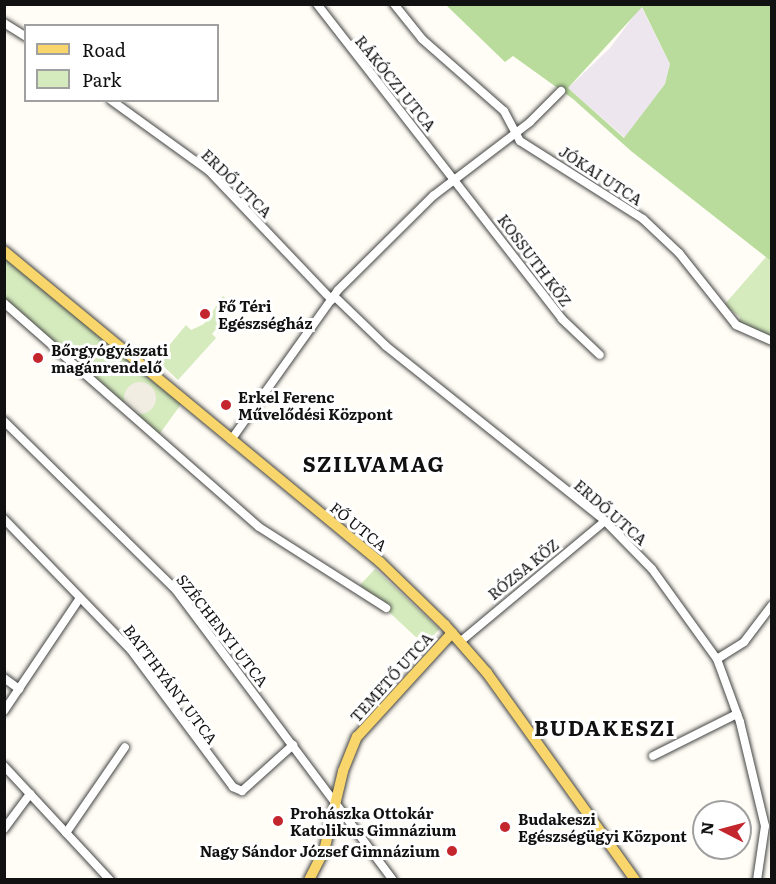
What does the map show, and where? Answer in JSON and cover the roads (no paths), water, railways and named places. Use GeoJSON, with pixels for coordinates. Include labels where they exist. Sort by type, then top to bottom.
{"type":"FeatureCollection","features":[{"type":"Feature","properties":{"kind":"main road","name":"FŐ UTCA"},"geometry":{"type":"LineString","coordinates":[[4,251],[380,562],[457,637],[635,879]]}},
{"type":"Feature","properties":{"kind":"main road","name":"TEMETŐ UTCA"},"geometry":{"type":"LineString","coordinates":[[309,879],[324,851],[357,737],[457,637]]}},
{"type":"Feature","properties":{"kind":"street"},"geometry":{"type":"LineString","coordinates":[[394,4],[422,39],[504,111],[515,132]]}},
{"type":"Feature","properties":{"kind":"street","name":"RÁKÓCZI UTCA"},"geometry":{"type":"LineString","coordinates":[[318,5],[454,177]]}},
{"type":"Feature","properties":{"kind":"street"},"geometry":{"type":"LineString","coordinates":[[4,23],[24,36]]}},
{"type":"Feature","properties":{"kind":"street"},"geometry":{"type":"LineString","coordinates":[[231,440],[331,301],[454,177],[515,132],[561,91]]}},
{"type":"Feature","properties":{"kind":"street","name":"ERDŐ UTCA"},"geometry":{"type":"LineString","coordinates":[[114,102],[209,171],[331,301],[343,308],[605,521],[652,569],[717,660],[737,714],[765,826],[757,879]]}},
{"type":"Feature","properties":{"kind":"street","name":"JÓKAI UTCA"},"geometry":{"type":"LineString","coordinates":[[515,132],[643,219],[679,253],[736,325],[771,341]]}},
{"type":"Feature","properties":{"kind":"street","name":"KOSSUTH KÖZ"},"geometry":{"type":"LineString","coordinates":[[454,177],[562,319],[600,355]]}},
{"type":"Feature","properties":{"kind":"street"},"geometry":{"type":"LineString","coordinates":[[4,303],[259,527],[386,608]]}},
{"type":"Feature","properties":{"kind":"street","name":"SZÉCHENYI UTCA"},"geometry":{"type":"LineString","coordinates":[[4,422],[176,590],[293,745],[335,808],[393,879]]}},
{"type":"Feature","properties":{"kind":"street","name":"BATTHYÁNY UTCA"},"geometry":{"type":"LineString","coordinates":[[4,519],[131,650],[233,787],[242,791],[293,745]]}},
{"type":"Feature","properties":{"kind":"street","name":"RÓZSA KÖZ"},"geometry":{"type":"LineString","coordinates":[[457,637],[605,521]]}},
{"type":"Feature","properties":{"kind":"street"},"geometry":{"type":"LineString","coordinates":[[4,711],[80,598]]}},
{"type":"Feature","properties":{"kind":"street"},"geometry":{"type":"LineString","coordinates":[[717,660],[744,642],[771,605]]}},
{"type":"Feature","properties":{"kind":"street"},"geometry":{"type":"LineString","coordinates":[[4,678],[19,689]]}},
{"type":"Feature","properties":{"kind":"street"},"geometry":{"type":"LineString","coordinates":[[653,756],[737,714]]}},
{"type":"Feature","properties":{"kind":"street"},"geometry":{"type":"LineString","coordinates":[[66,833],[125,747]]}},
{"type":"Feature","properties":{"kind":"street"},"geometry":{"type":"LineString","coordinates":[[4,766],[110,879]]}},
{"type":"Feature","properties":{"kind":"street"},"geometry":{"type":"LineString","coordinates":[[4,829],[30,794]]}},
{"type":"Feature","properties":{"kind":"street"},"geometry":{"type":"LineString","coordinates":[[765,826],[771,816]]}},
{"type":"Feature","properties":{"kind":"place","name":"Fő Téri Egészségház"},"geometry":{"type":"Point","coordinates":[205,314]}},
{"type":"Feature","properties":{"kind":"place","name":"Bőrgyógyászati magánrendelő"},"geometry":{"type":"Point","coordinates":[38,358]}},
{"type":"Feature","properties":{"kind":"place","name":"Erkel Ferenc Művelődési Központ"},"geometry":{"type":"Point","coordinates":[226,405]}},
{"type":"Feature","properties":{"kind":"place","name":"Prohászka Ottokár Katolikus Gimnázium"},"geometry":{"type":"Point","coordinates":[278,821]}},
{"type":"Feature","properties":{"kind":"place","name":"Budakeszi Egészségügyi Központ"},"geometry":{"type":"Point","coordinates":[505,827]}},
{"type":"Feature","properties":{"kind":"place","name":"Nagy Sándor József Gimnázium"},"geometry":{"type":"Point","coordinates":[452,851]}},
{"type":"Feature","properties":{"kind":"district","name":"SZILVAMAG"},"geometry":{"type":"Point","coordinates":[374,463]}},
{"type":"Feature","properties":{"kind":"district","name":"BUDAKESZI"},"geometry":{"type":"Point","coordinates":[605,727]}}]}
